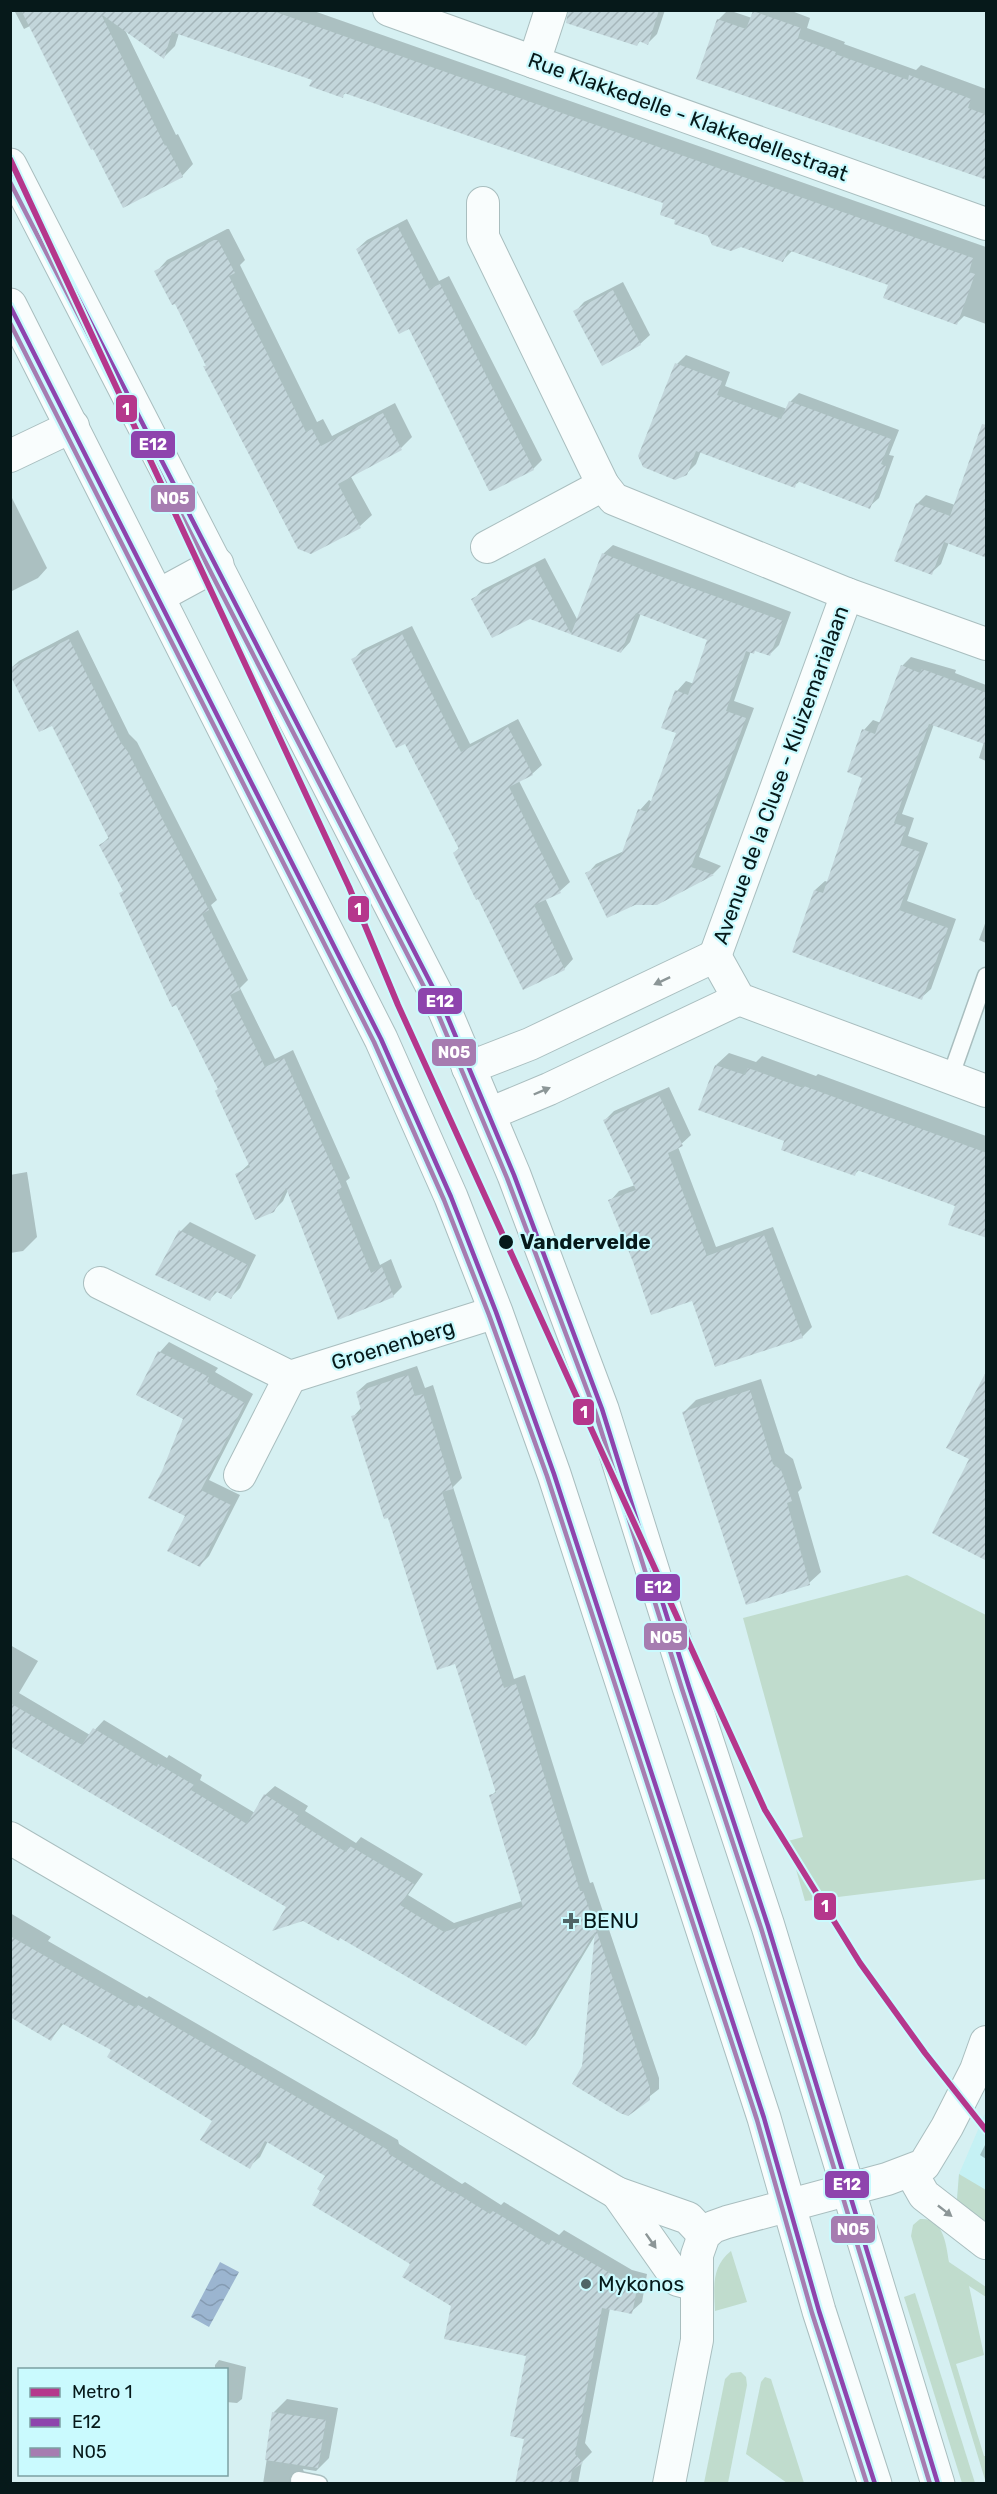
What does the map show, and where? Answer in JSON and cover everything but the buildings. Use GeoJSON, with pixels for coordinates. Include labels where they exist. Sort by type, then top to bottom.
{"type":"FeatureCollection","features":[{"type":"Feature","properties":{"kind":"main road"},"geometry":{"type":"LineString","coordinates":[[10,165],[445,1011],[514,1175],[602,1409],[689,1687],[768,1926],[938,2484]]}},
{"type":"Feature","properties":{"kind":"main road"},"geometry":{"type":"LineString","coordinates":[[10,305],[381,1039],[451,1197],[496,1312],[554,1473],[764,2118],[819,2311],[875,2484]]}},
{"type":"Feature","properties":{"kind":"main road"},"geometry":{"type":"LineString","coordinates":[[158,596],[217,564]]}},
{"type":"Feature","properties":{"kind":"street","name":"Rue Klakkedelle - Klakkedellestraat"},"geometry":{"type":"LineString","coordinates":[[389,10],[987,224]]}},
{"type":"Feature","properties":{"kind":"street"},"geometry":{"type":"LineString","coordinates":[[534,62],[550,10]]}},
{"type":"Feature","properties":{"kind":"street"},"geometry":{"type":"LineString","coordinates":[[483,203],[483,237],[603,485],[614,499],[847,594],[987,644]]}},
{"type":"Feature","properties":{"kind":"street"},"geometry":{"type":"LineString","coordinates":[[10,456],[73,426]]}},
{"type":"Feature","properties":{"kind":"street"},"geometry":{"type":"LineString","coordinates":[[487,547],[603,485]]}},
{"type":"Feature","properties":{"kind":"street","name":"Avenue de la Cluse - Kluizemarialaan"},"geometry":{"type":"LineString","coordinates":[[715,956],[847,594]]}},
{"type":"Feature","properties":{"kind":"street"},"geometry":{"type":"LineString","coordinates":[[468,1068],[530,1044],[715,956],[739,999],[987,1091]]}},
{"type":"Feature","properties":{"kind":"street"},"geometry":{"type":"LineString","coordinates":[[489,1114],[549,1089],[739,999]]}},
{"type":"Feature","properties":{"kind":"street"},"geometry":{"type":"LineString","coordinates":[[100,1283],[290,1377],[240,1475]]}},
{"type":"Feature","properties":{"kind":"street","name":"Groenenberg"},"geometry":{"type":"LineString","coordinates":[[290,1377],[496,1312]]}},
{"type":"Feature","properties":{"kind":"street"},"geometry":{"type":"LineString","coordinates":[[10,1838],[617,2193],[688,2218],[704,2235]]}},
{"type":"Feature","properties":{"kind":"street"},"geometry":{"type":"LineString","coordinates":[[669,2484],[697,2340],[697,2255],[704,2235],[713,2227],[911,2172],[924,2165],[947,2127],[976,2070],[987,2042]]}},
{"type":"Feature","properties":{"kind":"street"},"geometry":{"type":"LineString","coordinates":[[911,2172],[924,2195],[987,2243]]}},
{"type":"Feature","properties":{"kind":"street"},"geometry":{"type":"LineString","coordinates":[[617,2193],[678,2280],[696,2285]]}},
{"type":"Feature","properties":{"kind":"lane"},"geometry":{"type":"LineString","coordinates":[[950,1078],[987,976]]}},
{"type":"Feature","properties":{"kind":"lane"},"geometry":{"type":"LineString","coordinates":[[299,2480],[319,2484]]}},
{"type":"Feature","properties":{"kind":"shaded area"},"geometry":{"type":"Polygon","coordinates":[[[986,2111],[986,2233],[957,2199],[959,2174],[986,2111]]]}},
{"type":"Feature","properties":{"kind":"green space"},"geometry":{"type":"Polygon","coordinates":[[[907,1575],[986,1615],[986,1879],[805,1901],[788,1841],[803,1837],[743,1618],[907,1575]]]}},
{"type":"Feature","properties":{"kind":"green space"},"geometry":{"type":"Polygon","coordinates":[[[959,2174],[986,2190],[986,2233],[969,2220],[957,2199],[959,2174]]]}},
{"type":"Feature","properties":{"kind":"green space"},"geometry":{"type":"Polygon","coordinates":[[[920,2219],[934,2222],[939,2227],[945,2240],[949,2262],[986,2287],[986,2297],[969,2286],[984,2355],[956,2364],[984,2456],[986,2456],[986,2483],[911,2236],[913,2225],[920,2219]]]}},
{"type":"Feature","properties":{"kind":"green space"},"geometry":{"type":"Polygon","coordinates":[[[731,2251],[747,2302],[715,2311],[715,2278],[720,2264],[731,2251]]]}},
{"type":"Feature","properties":{"kind":"green space"},"geometry":{"type":"Polygon","coordinates":[[[915,2293],[975,2483],[962,2483],[904,2297],[915,2293]]]}},
{"type":"Feature","properties":{"kind":"green space"},"geometry":{"type":"Polygon","coordinates":[[[741,2372],[746,2377],[747,2385],[728,2483],[704,2483],[725,2379],[731,2373],[741,2372]]]}},
{"type":"Feature","properties":{"kind":"green space"},"geometry":{"type":"Polygon","coordinates":[[[765,2377],[771,2379],[804,2483],[787,2483],[746,2454],[761,2382],[765,2377]]]}},
{"type":"Feature","properties":{"kind":"water"},"geometry":{"type":"Polygon","coordinates":[[[220,2262],[239,2272],[209,2327],[191,2317],[220,2262]]]}},
{"type":"Feature","properties":{"kind":"metro line","name":"1"},"geometry":{"type":"LineString","coordinates":[[10,159],[349,887],[398,1005],[765,1810],[860,1963],[925,2053],[986,2130]]}},
{"type":"Feature","properties":{"kind":"transit line","name":"E12"},"geometry":{"type":"LineString","coordinates":[[10,166],[445,1011],[514,1175],[602,1409],[689,1687],[768,1926],[938,2484]]}},
{"type":"Feature","properties":{"kind":"transit line","name":"N05"},"geometry":{"type":"LineString","coordinates":[[10,182],[438,1014],[507,1178],[595,1411],[682,1689],[761,1928],[930,2484]]}},
{"type":"Feature","properties":{"kind":"transit line","name":"E12"},"geometry":{"type":"LineString","coordinates":[[10,306],[381,1039],[451,1197],[496,1312],[554,1474],[764,2118],[819,2311],[875,2484]]}},
{"type":"Feature","properties":{"kind":"transit line","name":"N05"},"geometry":{"type":"LineString","coordinates":[[10,323],[374,1042],[444,1200],[489,1315],[547,1476],[757,2120],[812,2313],[867,2484]]}},
{"type":"Feature","properties":{"kind":"place","name":"Vandervelde"},"geometry":{"type":"Point","coordinates":[506,1242]}},
{"type":"Feature","properties":{"kind":"place","name":"BENU"},"geometry":{"type":"Point","coordinates":[571,1921]}},
{"type":"Feature","properties":{"kind":"place","name":"Mykonos"},"geometry":{"type":"Point","coordinates":[586,2284]}}]}
